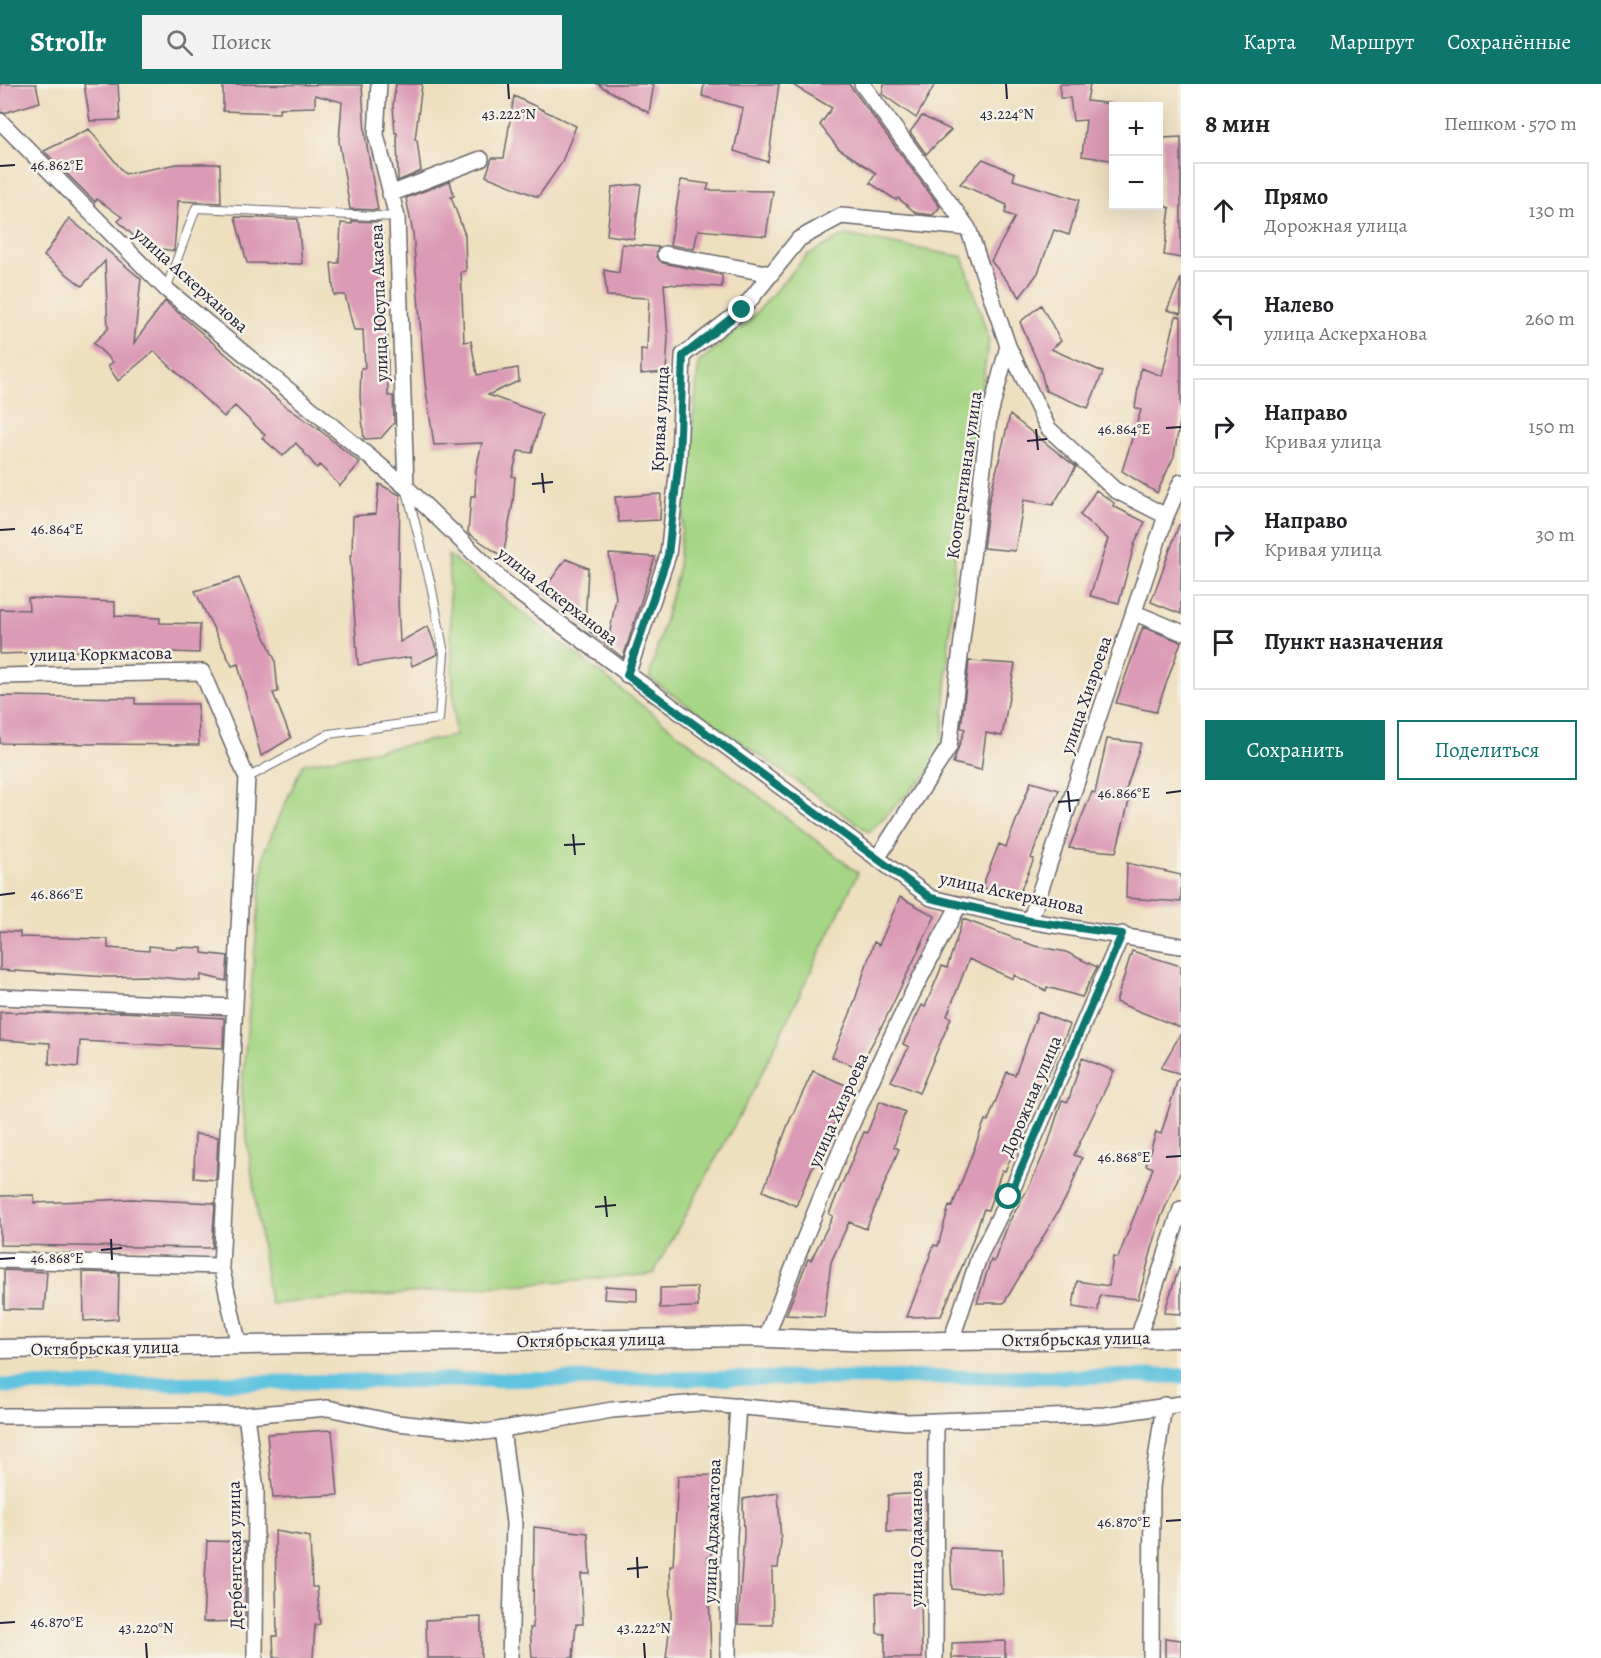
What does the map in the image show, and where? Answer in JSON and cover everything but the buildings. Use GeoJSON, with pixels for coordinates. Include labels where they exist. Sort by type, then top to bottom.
{"type":"FeatureCollection","features":[{"type":"Feature","properties":{"kind":"street","name":"улица Юсупа Акаева"},"geometry":{"type":"LineString","coordinates":[[379,84],[376,135],[397,217],[406,488]]}},
{"type":"Feature","properties":{"kind":"street"},"geometry":{"type":"LineString","coordinates":[[862,84],[968,228],[1008,346],[1048,428],[1115,490],[1166,516]]}},
{"type":"Feature","properties":{"kind":"street","name":"улица Аскерханова"},"geometry":{"type":"LineString","coordinates":[[0,121],[166,289],[406,488],[505,583],[931,898],[1030,921],[1122,934],[1181,946]]}},
{"type":"Feature","properties":{"kind":"street"},"geometry":{"type":"LineString","coordinates":[[390,194],[481,159]]}},
{"type":"Feature","properties":{"kind":"street","name":"Кривая улица"},"geometry":{"type":"LineString","coordinates":[[627,675],[668,555],[679,458],[683,356],[742,310],[799,239],[841,216],[968,228]]}},
{"type":"Feature","properties":{"kind":"street"},"geometry":{"type":"LineString","coordinates":[[664,254],[771,274]]}},
{"type":"Feature","properties":{"kind":"street","name":"Кооперативная улица"},"geometry":{"type":"LineString","coordinates":[[878,857],[949,747],[989,418],[1008,346]]}},
{"type":"Feature","properties":{"kind":"street","name":"улица Хизроева"},"geometry":{"type":"LineString","coordinates":[[1030,921],[1166,516],[1181,482]]}},
{"type":"Feature","properties":{"kind":"street"},"geometry":{"type":"LineString","coordinates":[[1135,613],[1181,632]]}},
{"type":"Feature","properties":{"kind":"street","name":"улица Коркмасова"},"geometry":{"type":"LineString","coordinates":[[0,676],[202,672],[247,778]]}},
{"type":"Feature","properties":{"kind":"street"},"geometry":{"type":"LineString","coordinates":[[239,1346],[222,1266],[247,778]]}},
{"type":"Feature","properties":{"kind":"street","name":"улица Хизроева"},"geometry":{"type":"LineString","coordinates":[[766,1338],[822,1193],[920,975],[959,905]]}},
{"type":"Feature","properties":{"kind":"street","name":"Дорожная улица"},"geometry":{"type":"LineString","coordinates":[[951,1341],[979,1257],[1009,1197],[1122,934]]}},
{"type":"Feature","properties":{"kind":"street"},"geometry":{"type":"LineString","coordinates":[[0,997],[234,1007]]}},
{"type":"Feature","properties":{"kind":"street"},"geometry":{"type":"LineString","coordinates":[[1138,1338],[1181,1209]]}},
{"type":"Feature","properties":{"kind":"street"},"geometry":{"type":"LineString","coordinates":[[0,1260],[222,1266]]}},
{"type":"Feature","properties":{"kind":"street","name":"Октябрьская улица"},"geometry":{"type":"LineString","coordinates":[[0,1349],[766,1338],[873,1342],[1181,1338]]}},
{"type":"Feature","properties":{"kind":"street"},"geometry":{"type":"LineString","coordinates":[[0,1416],[246,1415],[328,1408],[397,1423],[486,1432],[612,1410],[699,1402],[907,1422],[1105,1415],[1181,1404]]}},
{"type":"Feature","properties":{"kind":"street"},"geometry":{"type":"LineString","coordinates":[[1151,1658],[1152,1487],[1164,1405]]}},
{"type":"Feature","properties":{"kind":"street","name":"улица Аджаматова"},"geometry":{"type":"LineString","coordinates":[[728,1658],[729,1535],[738,1406]]}},
{"type":"Feature","properties":{"kind":"street","name":"Дербентская улица"},"geometry":{"type":"LineString","coordinates":[[246,1415],[256,1490],[255,1658]]}},
{"type":"Feature","properties":{"kind":"street","name":"улица Одаманова"},"geometry":{"type":"LineString","coordinates":[[935,1658],[936,1421]]}},
{"type":"Feature","properties":{"kind":"street"},"geometry":{"type":"LineString","coordinates":[[502,1429],[514,1523],[510,1658]]}},
{"type":"Feature","properties":{"kind":"lane"},"geometry":{"type":"LineString","coordinates":[[166,289],[196,208],[397,217]]}},
{"type":"Feature","properties":{"kind":"lane"},"geometry":{"type":"LineString","coordinates":[[247,778],[329,734],[439,719],[444,653],[431,585],[406,488]]}},
{"type":"Feature","properties":{"kind":"green space"},"geometry":{"type":"Polygon","coordinates":[[[845,235],[963,257],[989,340],[955,556],[941,760],[869,832],[649,678],[677,575],[699,362],[750,320],[807,255],[845,235]]]}},
{"type":"Feature","properties":{"kind":"green space"},"geometry":{"type":"Polygon","coordinates":[[[448,555],[858,873],[754,1089],[653,1274],[270,1304],[241,1096],[264,852],[303,764],[455,736],[448,555]]]}},
{"type":"Feature","properties":{"kind":"waterway"},"geometry":{"type":"LineString","coordinates":[[0,1386],[449,1380],[1181,1376]]}},
{"type":"Feature","properties":{"kind":"route"},"geometry":{"type":"LineString","coordinates":[[742,310],[683,356],[679,458],[668,555],[627,675],[783,787],[931,898],[1030,921],[1122,934],[1009,1197]]}}]}
